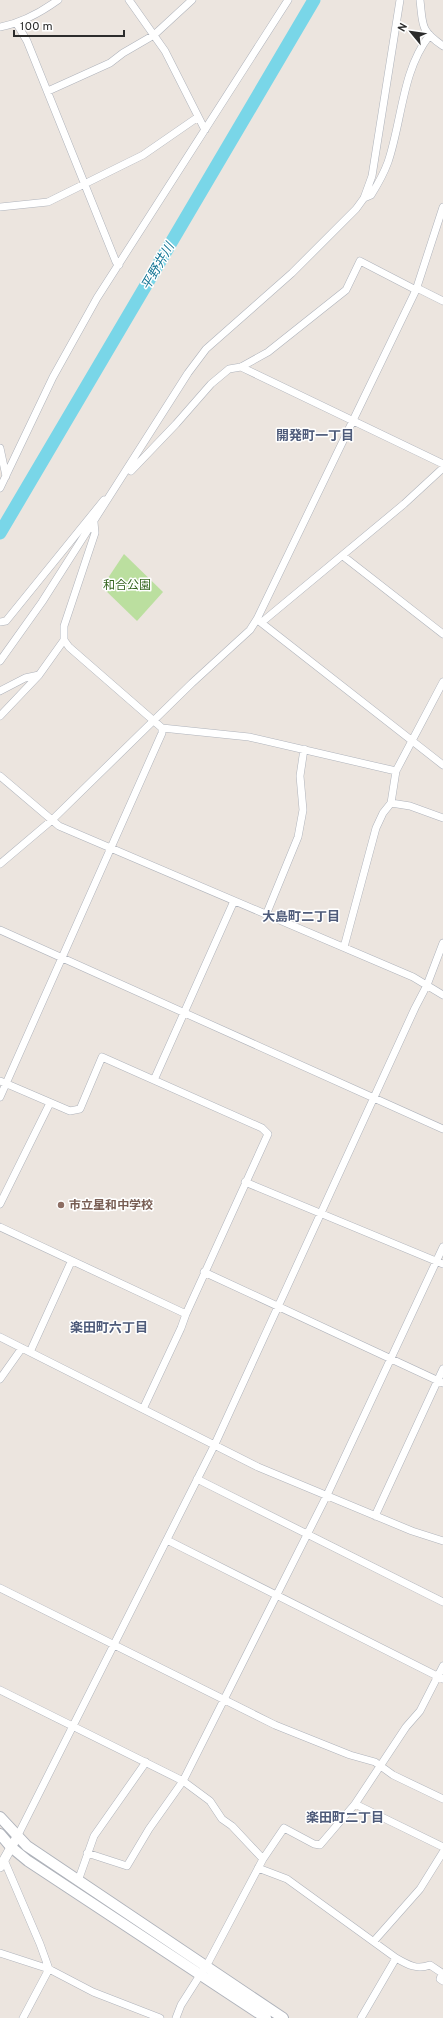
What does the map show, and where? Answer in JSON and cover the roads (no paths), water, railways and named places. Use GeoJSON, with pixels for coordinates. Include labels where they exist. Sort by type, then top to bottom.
{"type":"FeatureCollection","features":[{"type":"Feature","properties":{"kind":"main road"},"geometry":{"type":"LineString","coordinates":[[0,1817],[27,1846],[283,2018]]}},
{"type":"Feature","properties":{"kind":"main road"},"geometry":{"type":"LineString","coordinates":[[0,1834],[11,1847],[28,1861],[200,1976],[266,2018]]}},
{"type":"Feature","properties":{"kind":"street"},"geometry":{"type":"LineString","coordinates":[[0,27],[17,24],[44,10],[58,0]]}},
{"type":"Feature","properties":{"kind":"street"},"geometry":{"type":"LineString","coordinates":[[129,0],[165,51],[206,130]]}},
{"type":"Feature","properties":{"kind":"street"},"geometry":{"type":"LineString","coordinates":[[48,92],[110,63],[123,53],[154,35],[192,0]]}},
{"type":"Feature","properties":{"kind":"street"},"geometry":{"type":"LineString","coordinates":[[0,488],[53,377],[97,298],[288,0]]}},
{"type":"Feature","properties":{"kind":"street"},"geometry":{"type":"LineString","coordinates":[[0,661],[42,602],[188,373],[206,349],[292,273],[356,209],[364,198],[372,176],[400,0]]}},
{"type":"Feature","properties":{"kind":"street"},"geometry":{"type":"LineString","coordinates":[[420,0],[422,22],[425,30],[429,36],[443,46]]}},
{"type":"Feature","properties":{"kind":"street"},"geometry":{"type":"LineString","coordinates":[[17,24],[27,41],[116,262],[119,265]]}},
{"type":"Feature","properties":{"kind":"street"},"geometry":{"type":"LineString","coordinates":[[364,198],[371,195],[388,162],[413,66],[420,48],[429,36]]}},
{"type":"Feature","properties":{"kind":"street"},"geometry":{"type":"LineString","coordinates":[[0,207],[48,202],[143,155],[198,117]]}},
{"type":"Feature","properties":{"kind":"street"},"geometry":{"type":"LineString","coordinates":[[259,621],[353,420],[417,289],[440,230],[443,207]]}},
{"type":"Feature","properties":{"kind":"street"},"geometry":{"type":"LineString","coordinates":[[0,622],[6,621],[100,504],[142,458],[176,424],[211,384],[229,369],[242,367],[277,346],[346,290],[360,261],[443,301]]}},
{"type":"Feature","properties":{"kind":"street"},"geometry":{"type":"LineString","coordinates":[[242,367],[443,464]]}},
{"type":"Feature","properties":{"kind":"street"},"geometry":{"type":"LineString","coordinates":[[0,448],[6,476]]}},
{"type":"Feature","properties":{"kind":"street"},"geometry":{"type":"LineString","coordinates":[[0,864],[52,820],[154,722],[192,683],[259,621],[343,556],[404,504],[443,468]]}},
{"type":"Feature","properties":{"kind":"street"},"geometry":{"type":"LineString","coordinates":[[0,716],[39,675],[64,640],[64,626],[95,533],[94,522]]}},
{"type":"Feature","properties":{"kind":"street"},"geometry":{"type":"LineString","coordinates":[[343,556],[443,634]]}},
{"type":"Feature","properties":{"kind":"street"},"geometry":{"type":"LineString","coordinates":[[259,621],[443,765]]}},
{"type":"Feature","properties":{"kind":"street"},"geometry":{"type":"LineString","coordinates":[[64,640],[69,647],[162,728],[249,737],[396,771]]}},
{"type":"Feature","properties":{"kind":"street"},"geometry":{"type":"LineString","coordinates":[[0,692],[25,678],[39,675]]}},
{"type":"Feature","properties":{"kind":"street"},"geometry":{"type":"LineString","coordinates":[[344,948],[376,828],[383,813],[391,803],[396,771],[443,682]]}},
{"type":"Feature","properties":{"kind":"street"},"geometry":{"type":"LineString","coordinates":[[0,1097],[3,1083],[62,958],[162,733],[162,728]]}},
{"type":"Feature","properties":{"kind":"street"},"geometry":{"type":"LineString","coordinates":[[266,915],[298,837],[303,810],[300,776],[304,749]]}},
{"type":"Feature","properties":{"kind":"street"},"geometry":{"type":"LineString","coordinates":[[0,776],[59,826],[413,977],[443,995]]}},
{"type":"Feature","properties":{"kind":"street"},"geometry":{"type":"LineString","coordinates":[[391,803],[410,806],[443,818]]}},
{"type":"Feature","properties":{"kind":"street"},"geometry":{"type":"LineString","coordinates":[[154,1080],[234,901]]}},
{"type":"Feature","properties":{"kind":"street"},"geometry":{"type":"LineString","coordinates":[[0,930],[443,1129]]}},
{"type":"Feature","properties":{"kind":"street"},"geometry":{"type":"LineString","coordinates":[[23,2018],[49,1969],[40,1944],[2,1864],[215,1444],[415,1008],[427,985],[443,943]]}},
{"type":"Feature","properties":{"kind":"street"},"geometry":{"type":"LineString","coordinates":[[3,1083],[70,1111],[80,1109],[102,1057],[262,1128],[268,1134],[143,1409]]}},
{"type":"Feature","properties":{"kind":"street"},"geometry":{"type":"LineString","coordinates":[[0,1204],[50,1103]]}},
{"type":"Feature","properties":{"kind":"street"},"geometry":{"type":"LineString","coordinates":[[245,1182],[440,1262]]}},
{"type":"Feature","properties":{"kind":"street"},"geometry":{"type":"LineString","coordinates":[[0,1227],[71,1262],[186,1314]]}},
{"type":"Feature","properties":{"kind":"street"},"geometry":{"type":"LineString","coordinates":[[87,1853],[127,1866],[149,1829],[183,1781],[306,1534],[327,1495],[391,1358],[440,1262],[443,1247]]}},
{"type":"Feature","properties":{"kind":"street"},"geometry":{"type":"LineString","coordinates":[[30,1352],[71,1262]]}},
{"type":"Feature","properties":{"kind":"street"},"geometry":{"type":"LineString","coordinates":[[204,1272],[440,1382]]}},
{"type":"Feature","properties":{"kind":"street"},"geometry":{"type":"LineString","coordinates":[[0,1337],[258,1467],[375,1516],[443,1541]]}},
{"type":"Feature","properties":{"kind":"street"},"geometry":{"type":"LineString","coordinates":[[0,1379],[22,1348]]}},
{"type":"Feature","properties":{"kind":"street"},"geometry":{"type":"LineString","coordinates":[[375,1516],[440,1382],[443,1369]]}},
{"type":"Feature","properties":{"kind":"street"},"geometry":{"type":"LineString","coordinates":[[197,1479],[443,1602]]}},
{"type":"Feature","properties":{"kind":"street"},"geometry":{"type":"LineString","coordinates":[[167,1540],[440,1677]]}},
{"type":"Feature","properties":{"kind":"street"},"geometry":{"type":"LineString","coordinates":[[0,1588],[224,1700],[302,1737],[381,1765],[393,1775],[443,1799]]}},
{"type":"Feature","properties":{"kind":"street"},"geometry":{"type":"LineString","coordinates":[[176,2018],[182,2005],[206,1966],[263,1858],[284,1828],[314,1844],[320,1845],[355,1804],[406,1727],[420,1711],[440,1677],[443,1666]]}},
{"type":"Feature","properties":{"kind":"street"},"geometry":{"type":"LineString","coordinates":[[0,1690],[183,1781],[210,1801],[222,1819],[232,1826],[263,1858]]}},
{"type":"Feature","properties":{"kind":"street"},"geometry":{"type":"LineString","coordinates":[[78,1881],[94,1836],[146,1762]]}},
{"type":"Feature","properties":{"kind":"street"},"geometry":{"type":"LineString","coordinates":[[355,1804],[443,1847]]}},
{"type":"Feature","properties":{"kind":"street"},"geometry":{"type":"LineString","coordinates":[[374,1941],[420,1889],[443,1852]]}},
{"type":"Feature","properties":{"kind":"street"},"geometry":{"type":"LineString","coordinates":[[258,1868],[287,1880],[396,1958],[410,1965],[422,1968],[430,1965],[442,1973],[440,1979],[443,1981]]}},
{"type":"Feature","properties":{"kind":"street"},"geometry":{"type":"LineString","coordinates":[[0,1953],[49,1969],[93,1992],[156,2017]]}},
{"type":"Feature","properties":{"kind":"street"},"geometry":{"type":"LineString","coordinates":[[361,2018],[396,1958]]}},
{"type":"Feature","properties":{"kind":"waterway","name":"平野井川"},"geometry":{"type":"LineString","coordinates":[[0,533],[314,0]]}},
{"type":"Feature","properties":{"kind":"place","name":"市立星和中学校"},"geometry":{"type":"Point","coordinates":[61,1205]}},
{"type":"Feature","properties":{"kind":"district","name":"開発町一丁目"},"geometry":{"type":"Point","coordinates":[315,435]}},
{"type":"Feature","properties":{"kind":"district","name":"大島町二丁目"},"geometry":{"type":"Point","coordinates":[301,916]}},
{"type":"Feature","properties":{"kind":"district","name":"楽田町六丁目"},"geometry":{"type":"Point","coordinates":[109,1327]}},
{"type":"Feature","properties":{"kind":"district","name":"楽田町二丁目"},"geometry":{"type":"Point","coordinates":[345,1817]}},
{"type":"Feature","properties":{"kind":"park label","name":"和合公園"},"geometry":{"type":"Point","coordinates":[127,585]}}]}
